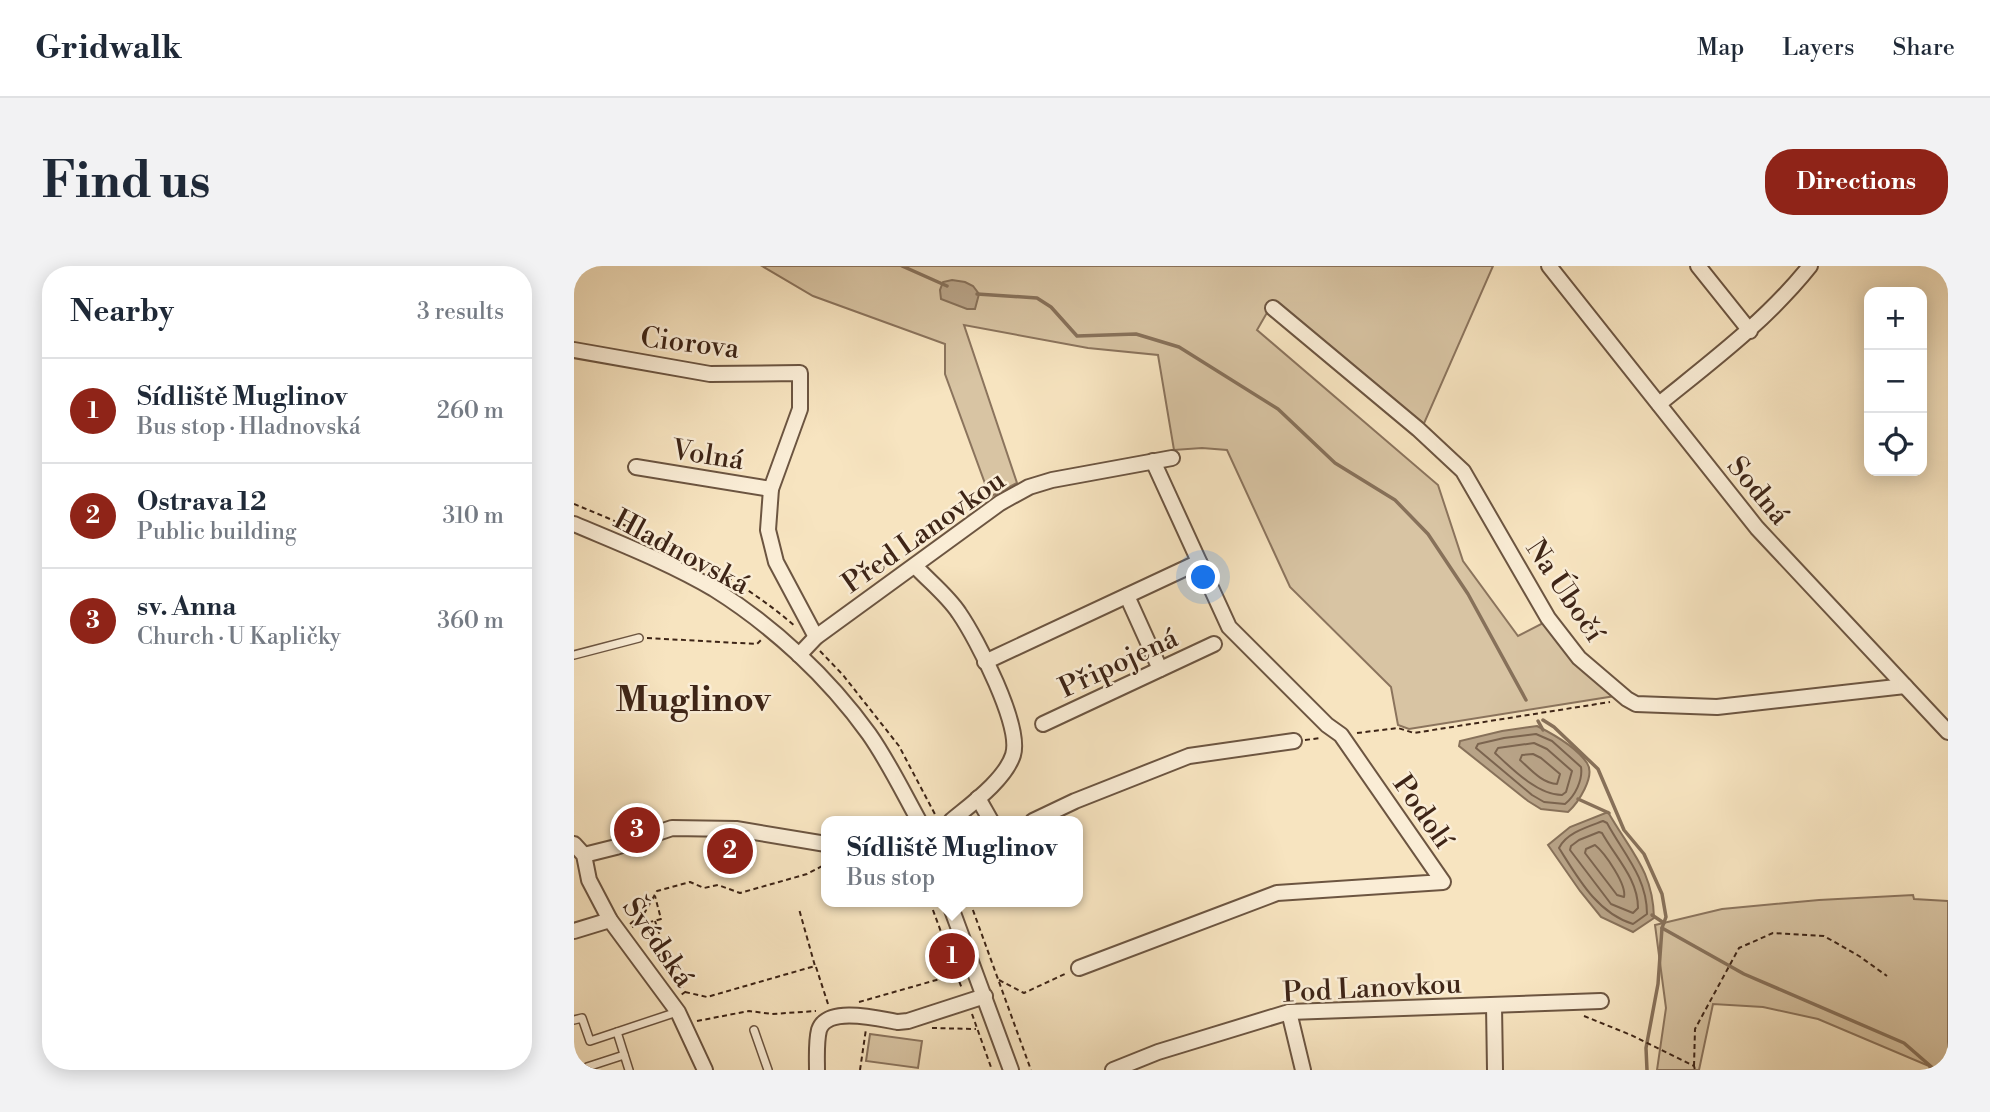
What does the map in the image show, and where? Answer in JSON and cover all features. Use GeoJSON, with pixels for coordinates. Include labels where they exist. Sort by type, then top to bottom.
{"type":"FeatureCollection","features":[{"type":"Feature","properties":{"kind":"street","name":"Sodná"},"geometry":{"type":"LineString","coordinates":[[1549,266],[1757,528],[1948,732]]}},
{"type":"Feature","properties":{"kind":"street"},"geometry":{"type":"LineString","coordinates":[[1698,266],[1750,331]]}},
{"type":"Feature","properties":{"kind":"street"},"geometry":{"type":"LineString","coordinates":[[1658,404],[1750,331],[1787,295],[1810,266]]}},
{"type":"Feature","properties":{"kind":"street","name":"Na Úbočí"},"geometry":{"type":"LineString","coordinates":[[1273,308],[1418,429],[1463,471],[1548,618],[1579,658],[1627,699]]}},
{"type":"Feature","properties":{"kind":"street","name":"Ciorova"},"geometry":{"type":"LineString","coordinates":[[574,350],[710,374],[800,373]]}},
{"type":"Feature","properties":{"kind":"street","name":"Volná"},"geometry":{"type":"LineString","coordinates":[[800,373],[800,409],[771,489],[768,530],[776,562],[816,637]]}},
{"type":"Feature","properties":{"kind":"street","name":"Před Lanovkou"},"geometry":{"type":"LineString","coordinates":[[799,655],[816,637],[1000,503],[1029,487],[1052,480],[1172,458]]}},
{"type":"Feature","properties":{"kind":"street","name":"Podolí"},"geometry":{"type":"LineString","coordinates":[[1079,968],[1277,893],[1443,883],[1340,735],[1326,725],[1229,627],[1153,461]]}},
{"type":"Feature","properties":{"kind":"street","name":"Volná"},"geometry":{"type":"LineString","coordinates":[[636,467],[771,489]]}},
{"type":"Feature","properties":{"kind":"street","name":"Hladnovská"},"geometry":{"type":"LineString","coordinates":[[574,524],[636,550],[715,590],[799,655],[846,704],[870,735],[916,816]]}},
{"type":"Feature","properties":{"kind":"street"},"geometry":{"type":"LineString","coordinates":[[985,662],[1199,562]]}},
{"type":"Feature","properties":{"kind":"street"},"geometry":{"type":"LineString","coordinates":[[915,566],[958,611],[985,662],[1010,717],[1014,733],[1013,753],[1007,769],[957,816]]}},
{"type":"Feature","properties":{"kind":"street"},"geometry":{"type":"LineString","coordinates":[[1127,596],[1160,669]]}},
{"type":"Feature","properties":{"kind":"street","name":"Připojená"},"geometry":{"type":"LineString","coordinates":[[1042,724],[1214,644]]}},
{"type":"Feature","properties":{"kind":"street"},"geometry":{"type":"LineString","coordinates":[[1627,699],[1636,704],[1717,707],[1905,687]]}},
{"type":"Feature","properties":{"kind":"street"},"geometry":{"type":"LineString","coordinates":[[1044,816],[1189,756],[1294,741]]}},
{"type":"Feature","properties":{"kind":"street"},"geometry":{"type":"LineString","coordinates":[[978,798],[988,816]]}},
{"type":"Feature","properties":{"kind":"street"},"geometry":{"type":"LineString","coordinates":[[579,849],[616,848],[672,828],[736,829],[821,843]]}},
{"type":"Feature","properties":{"kind":"street","name":"Švédská"},"geometry":{"type":"LineString","coordinates":[[579,849],[589,880],[614,926],[680,1017],[705,1070]]}},
{"type":"Feature","properties":{"kind":"street"},"geometry":{"type":"LineString","coordinates":[[951,907],[1012,1070]]}},
{"type":"Feature","properties":{"kind":"street"},"geometry":{"type":"LineString","coordinates":[[574,931],[614,926]]}},
{"type":"Feature","properties":{"kind":"street"},"geometry":{"type":"LineString","coordinates":[[817,1066],[819,1031],[830,1014],[908,1021],[985,996]]}},
{"type":"Feature","properties":{"kind":"street","name":"Pod Lanovkou"},"geometry":{"type":"LineString","coordinates":[[1113,1070],[1158,1052],[1289,1012],[1601,1001]]}},
{"type":"Feature","properties":{"kind":"street"},"geometry":{"type":"LineString","coordinates":[[1494,1005],[1495,1070]]}},
{"type":"Feature","properties":{"kind":"street"},"geometry":{"type":"LineString","coordinates":[[1289,1012],[1303,1070]]}},
{"type":"Feature","properties":{"kind":"lane"},"geometry":{"type":"LineString","coordinates":[[574,655],[639,638]]}},
{"type":"Feature","properties":{"kind":"lane"},"geometry":{"type":"LineString","coordinates":[[574,1020],[582,1018],[590,1041],[680,1017]]}},
{"type":"Feature","properties":{"kind":"lane"},"geometry":{"type":"LineString","coordinates":[[754,1030],[768,1070]]}},
{"type":"Feature","properties":{"kind":"lane"},"geometry":{"type":"LineString","coordinates":[[617,1032],[629,1070]]}},
{"type":"Feature","properties":{"kind":"lane"},"geometry":{"type":"LineString","coordinates":[[587,1067],[624,1055]]}},
{"type":"Feature","properties":{"kind":"path"},"geometry":{"type":"LineString","coordinates":[[639,638],[757,644],[783,616]]}},
{"type":"Feature","properties":{"kind":"path"},"geometry":{"type":"LineString","coordinates":[[1294,741],[1398,728],[1414,733],[1627,699]]}},
{"type":"Feature","properties":{"kind":"path"},"geometry":{"type":"LineString","coordinates":[[614,926],[630,924],[645,912],[657,891],[690,882],[704,888],[718,885],[740,892],[807,874],[821,867]]}},
{"type":"Feature","properties":{"kind":"path"},"geometry":{"type":"LineString","coordinates":[[614,926],[661,919],[655,896]]}},
{"type":"Feature","properties":{"kind":"path"},"geometry":{"type":"LineString","coordinates":[[932,907],[992,1070]]}},
{"type":"Feature","properties":{"kind":"path"},"geometry":{"type":"LineString","coordinates":[[972,907],[1031,1070]]}},
{"type":"Feature","properties":{"kind":"path"},"geometry":{"type":"LineString","coordinates":[[799,909],[830,1014]]}},
{"type":"Feature","properties":{"kind":"path"},"geometry":{"type":"LineString","coordinates":[[655,921],[670,965],[685,992],[707,997],[815,965]]}},
{"type":"Feature","properties":{"kind":"path"},"geometry":{"type":"LineString","coordinates":[[1695,1070],[1695,1029],[1739,948],[1773,933],[1824,936],[1887,976]]}},
{"type":"Feature","properties":{"kind":"path"},"geometry":{"type":"LineString","coordinates":[[999,980],[1024,993],[1079,968]]}},
{"type":"Feature","properties":{"kind":"path"},"geometry":{"type":"LineString","coordinates":[[855,1003],[957,974]]}},
{"type":"Feature","properties":{"kind":"path"},"geometry":{"type":"LineString","coordinates":[[685,992],[677,998],[680,1017],[817,1011]]}},
{"type":"Feature","properties":{"kind":"path"},"geometry":{"type":"LineString","coordinates":[[1574,1012],[1640,1039],[1694,1066]]}},
{"type":"Feature","properties":{"kind":"shaded area"},"geometry":{"type":"Polygon","coordinates":[[[762,266],[1493,266],[1422,428],[1272,304],[1257,330],[1438,485],[1463,561],[1518,636],[1547,621],[1615,696],[1409,729],[1398,725],[1391,687],[1290,587],[1227,450],[1174,450],[1158,355],[1088,348],[964,325],[1017,483],[990,497],[945,374],[945,344],[813,296],[762,266]]]}},
{"type":"Feature","properties":{"kind":"shaded area"},"geometry":{"type":"Polygon","coordinates":[[[1913,895],[1914,899],[1948,901],[1948,1070],[1930,1070],[1929,1066],[1818,1019],[1763,1007],[1713,1004],[1699,1070],[1657,1070],[1666,1008],[1655,925],[1722,909],[1913,895]]]}},
{"type":"Feature","properties":{"kind":"shaded area"},"geometry":{"type":"Polygon","coordinates":[[[870,1034],[922,1041],[918,1068],[866,1061],[870,1034]]]}},
{"type":"Feature","properties":{"kind":"water"},"geometry":{"type":"Polygon","coordinates":[[[952,280],[973,286],[979,294],[975,309],[967,309],[941,299],[943,282],[952,280]]]}},
{"type":"Feature","properties":{"kind":"water"},"geometry":{"type":"Polygon","coordinates":[[[1537,726],[1571,747],[1583,757],[1589,768],[1585,789],[1568,812],[1541,809],[1459,746],[1460,741],[1537,726]]]}},
{"type":"Feature","properties":{"kind":"water"},"geometry":{"type":"Polygon","coordinates":[[[1608,812],[1639,862],[1653,901],[1654,918],[1633,932],[1601,917],[1548,845],[1570,827],[1608,812]]]}},
{"type":"Feature","properties":{"kind":"waterway"},"geometry":{"type":"LineString","coordinates":[[902,266],[947,286]]}},
{"type":"Feature","properties":{"kind":"waterway"},"geometry":{"type":"LineString","coordinates":[[977,294],[1037,298],[1051,307],[1077,336],[1136,334],[1179,347],[1278,409],[1335,463],[1395,500],[1428,534],[1468,594],[1526,700]]}},
{"type":"Feature","properties":{"kind":"waterway"},"geometry":{"type":"LineString","coordinates":[[1543,720],[1598,769],[1624,830],[1644,854],[1662,894],[1666,917],[1662,928],[1744,974],[1904,1043],[1935,1070]]}},
{"type":"Feature","properties":{"kind":"waterway"},"geometry":{"type":"LineString","coordinates":[[1538,721],[1543,730]]}},
{"type":"Feature","properties":{"kind":"waterway"},"geometry":{"type":"LineString","coordinates":[[1578,799],[1609,813]]}},
{"type":"Feature","properties":{"kind":"waterway"},"geometry":{"type":"LineString","coordinates":[[1652,915],[1664,923]]}},
{"type":"Feature","properties":{"kind":"waterway"},"geometry":{"type":"LineString","coordinates":[[1647,1070],[1646,1048],[1658,984],[1662,928]]}},
{"type":"Feature","properties":{"kind":"place","name":"sv. Anna"},"geometry":{"type":"Point","coordinates":[637,830]}},
{"type":"Feature","properties":{"kind":"place","name":"Ostrava 12"},"geometry":{"type":"Point","coordinates":[730,851]}},
{"type":"Feature","properties":{"kind":"place","name":"Sídliště Muglinov"},"geometry":{"type":"Point","coordinates":[952,956]}},
{"type":"Feature","properties":{"kind":"district","name":"Muglinov"},"geometry":{"type":"Point","coordinates":[693,699]}}]}
